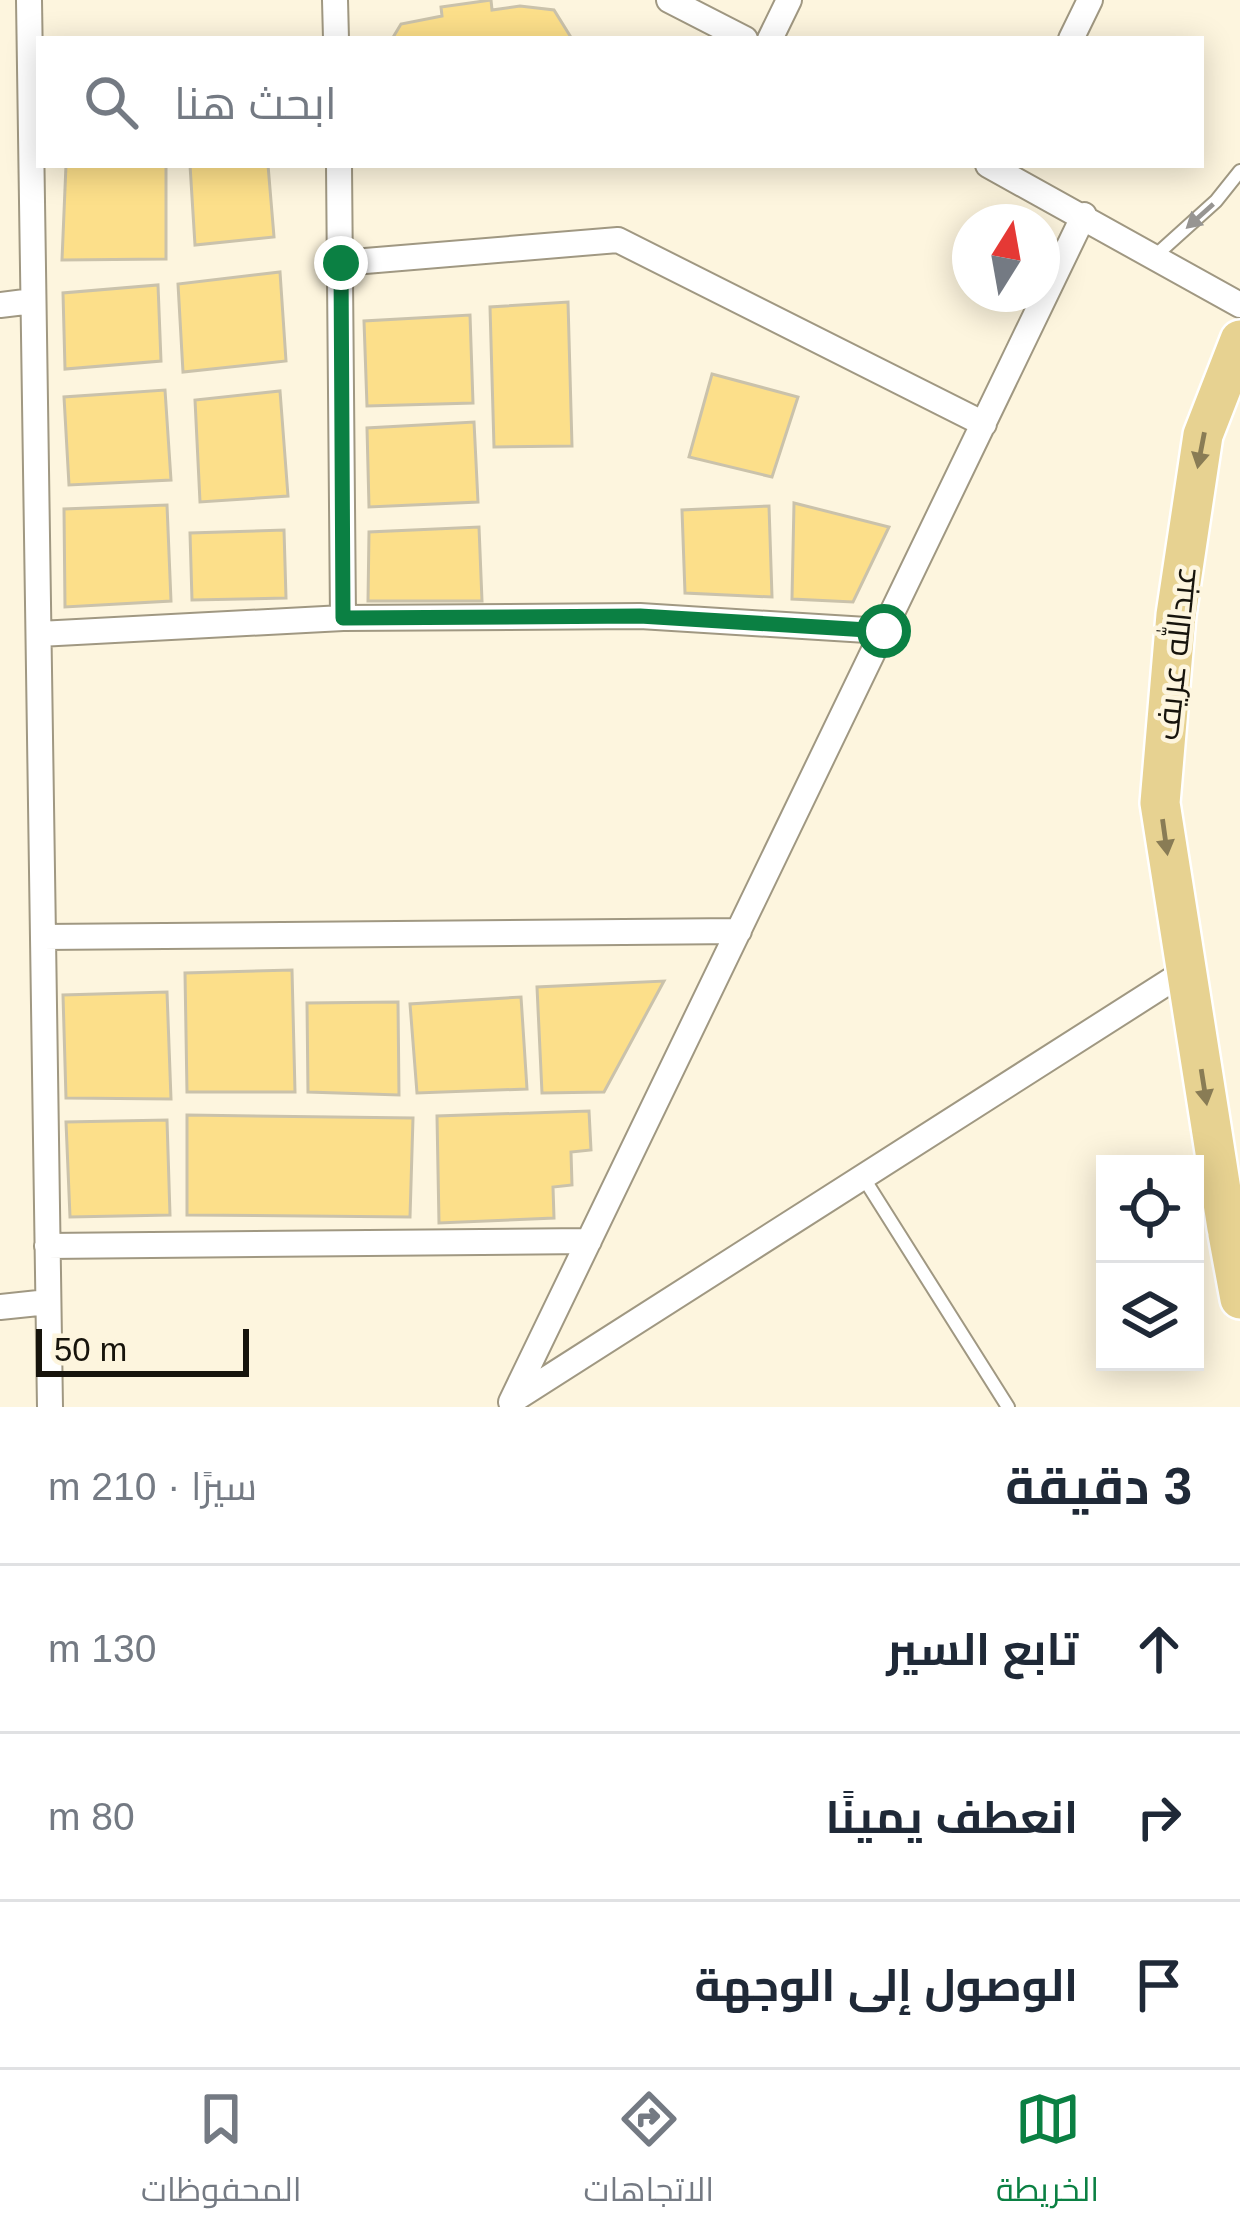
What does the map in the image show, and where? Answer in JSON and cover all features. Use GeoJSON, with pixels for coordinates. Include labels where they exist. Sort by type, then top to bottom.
{"type":"FeatureCollection","features":[{"type":"Feature","properties":{"kind":"main road","name":"عبدالله عريف"},"geometry":{"type":"LineString","coordinates":[[1240,340],[1203,435],[1174,639],[1160,803],[1240,1299]]}},
{"type":"Feature","properties":{"kind":"street"},"geometry":{"type":"LineString","coordinates":[[29,0],[50,1407]]}},
{"type":"Feature","properties":{"kind":"street"},"geometry":{"type":"LineString","coordinates":[[335,0],[336,36]]}},
{"type":"Feature","properties":{"kind":"street"},"geometry":{"type":"LineString","coordinates":[[669,0],[739,36]]}},
{"type":"Feature","properties":{"kind":"street"},"geometry":{"type":"LineString","coordinates":[[771,36],[789,0]]}},
{"type":"Feature","properties":{"kind":"street"},"geometry":{"type":"LineString","coordinates":[[1072,36],[1090,0]]}},
{"type":"Feature","properties":{"kind":"street"},"geometry":{"type":"LineString","coordinates":[[339,168],[343,618]]}},
{"type":"Feature","properties":{"kind":"street"},"geometry":{"type":"LineString","coordinates":[[1000,168],[1240,305]]}},
{"type":"Feature","properties":{"kind":"street"},"geometry":{"type":"LineString","coordinates":[[507,1404],[1084,215]]}},
{"type":"Feature","properties":{"kind":"street"},"geometry":{"type":"LineString","coordinates":[[341,263],[618,240],[984,424]]}},
{"type":"Feature","properties":{"kind":"street"},"geometry":{"type":"LineString","coordinates":[[0,305],[33,302]]}},
{"type":"Feature","properties":{"kind":"street"},"geometry":{"type":"LineString","coordinates":[[39,634],[343,618],[640,616],[884,631]]}},
{"type":"Feature","properties":{"kind":"street"},"geometry":{"type":"LineString","coordinates":[[43,938],[739,932]]}},
{"type":"Feature","properties":{"kind":"street"},"geometry":{"type":"LineString","coordinates":[[507,1404],[1184,972]]}},
{"type":"Feature","properties":{"kind":"street"},"geometry":{"type":"LineString","coordinates":[[47,1246],[589,1241]]}},
{"type":"Feature","properties":{"kind":"street"},"geometry":{"type":"LineString","coordinates":[[0,1307],[48,1302]]}},
{"type":"Feature","properties":{"kind":"lane"},"geometry":{"type":"LineString","coordinates":[[1155,256],[1216,201],[1240,171]]}},
{"type":"Feature","properties":{"kind":"lane"},"geometry":{"type":"LineString","coordinates":[[863,1177],[1008,1407]]}},
{"type":"Feature","properties":{"kind":"building"},"geometry":{"type":"Polygon","coordinates":[[[491,0],[492,10],[520,6],[554,10],[570,36],[394,36],[401,24],[442,16],[441,7],[491,0]]]}},
{"type":"Feature","properties":{"kind":"building"},"geometry":{"type":"Polygon","coordinates":[[[66,168],[166,168],[166,259],[62,260],[66,168]]]}},
{"type":"Feature","properties":{"kind":"building"},"geometry":{"type":"Polygon","coordinates":[[[190,168],[268,168],[274,237],[195,245],[190,168]]]}},
{"type":"Feature","properties":{"kind":"building"},"geometry":{"type":"Polygon","coordinates":[[[280,272],[286,361],[183,372],[178,284],[280,272]]]}},
{"type":"Feature","properties":{"kind":"building"},"geometry":{"type":"Polygon","coordinates":[[[158,285],[161,361],[65,369],[63,293],[158,285]]]}},
{"type":"Feature","properties":{"kind":"building"},"geometry":{"type":"Polygon","coordinates":[[[568,302],[572,446],[494,447],[490,307],[568,302]]]}},
{"type":"Feature","properties":{"kind":"building"},"geometry":{"type":"Polygon","coordinates":[[[470,315],[473,403],[367,406],[364,321],[470,315]]]}},
{"type":"Feature","properties":{"kind":"building"},"geometry":{"type":"Polygon","coordinates":[[[712,374],[798,397],[772,477],[689,457],[712,374]]]}},
{"type":"Feature","properties":{"kind":"building"},"geometry":{"type":"Polygon","coordinates":[[[165,390],[171,480],[69,485],[64,397],[165,390]]]}},
{"type":"Feature","properties":{"kind":"building"},"geometry":{"type":"Polygon","coordinates":[[[280,391],[288,496],[200,502],[195,400],[280,391]]]}},
{"type":"Feature","properties":{"kind":"building"},"geometry":{"type":"Polygon","coordinates":[[[474,422],[478,502],[369,507],[367,428],[474,422]]]}},
{"type":"Feature","properties":{"kind":"building"},"geometry":{"type":"Polygon","coordinates":[[[794,503],[889,527],[853,602],[792,599],[794,503]]]}},
{"type":"Feature","properties":{"kind":"building"},"geometry":{"type":"Polygon","coordinates":[[[167,505],[171,601],[65,607],[64,509],[167,505]]]}},
{"type":"Feature","properties":{"kind":"building"},"geometry":{"type":"Polygon","coordinates":[[[769,506],[772,597],[685,593],[682,510],[769,506]]]}},
{"type":"Feature","properties":{"kind":"building"},"geometry":{"type":"Polygon","coordinates":[[[479,527],[482,601],[368,601],[369,532],[479,527]]]}},
{"type":"Feature","properties":{"kind":"building"},"geometry":{"type":"Polygon","coordinates":[[[284,530],[286,598],[192,600],[190,533],[284,530]]]}},
{"type":"Feature","properties":{"kind":"building"},"geometry":{"type":"Polygon","coordinates":[[[292,970],[295,1092],[187,1092],[185,973],[292,970]]]}},
{"type":"Feature","properties":{"kind":"building"},"geometry":{"type":"Polygon","coordinates":[[[664,981],[604,1092],[542,1093],[537,987],[664,981]]]}},
{"type":"Feature","properties":{"kind":"building"},"geometry":{"type":"Polygon","coordinates":[[[167,992],[171,1099],[66,1098],[63,995],[167,992]]]}},
{"type":"Feature","properties":{"kind":"building"},"geometry":{"type":"Polygon","coordinates":[[[521,997],[527,1089],[417,1093],[410,1004],[521,997]]]}},
{"type":"Feature","properties":{"kind":"building"},"geometry":{"type":"Polygon","coordinates":[[[398,1002],[399,1095],[308,1092],[307,1003],[398,1002]]]}},
{"type":"Feature","properties":{"kind":"building"},"geometry":{"type":"Polygon","coordinates":[[[589,1111],[591,1150],[571,1152],[572,1185],[553,1187],[554,1218],[439,1223],[437,1116],[589,1111]]]}},
{"type":"Feature","properties":{"kind":"building"},"geometry":{"type":"Polygon","coordinates":[[[187,1115],[413,1118],[410,1217],[187,1215],[187,1115]]]}},
{"type":"Feature","properties":{"kind":"building"},"geometry":{"type":"Polygon","coordinates":[[[167,1120],[170,1215],[70,1217],[66,1122],[167,1120]]]}},
{"type":"Feature","properties":{"kind":"route"},"geometry":{"type":"LineString","coordinates":[[341,263],[343,618],[640,616],[884,631]]}}]}
